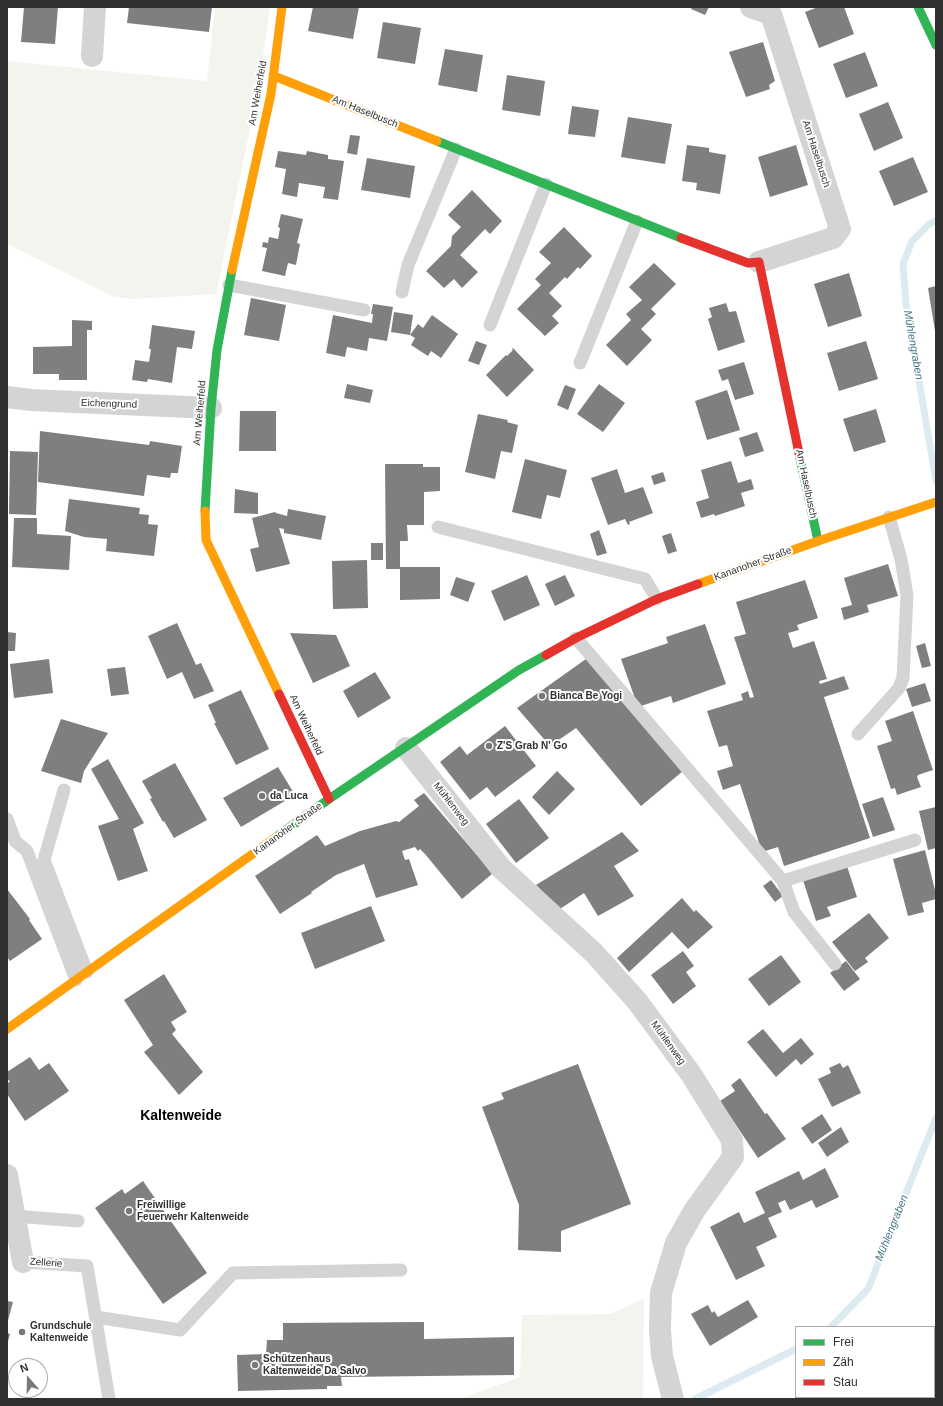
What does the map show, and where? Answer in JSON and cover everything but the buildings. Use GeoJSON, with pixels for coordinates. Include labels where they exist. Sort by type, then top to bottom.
{"type":"FeatureCollection","features":[{"type":"Feature","properties":{"kind":"street"},"geometry":{"type":"LineString","coordinates":[[92,56],[95,7]]}},
{"type":"Feature","properties":{"kind":"street","name":"Am Weiherfeld"},"geometry":{"type":"LineString","coordinates":[[282,7],[274,76],[229,285],[217,350],[211,408],[204,508],[206,540],[329,799]]}},
{"type":"Feature","properties":{"kind":"street","name":"Am Haselbusch"},"geometry":{"type":"LineString","coordinates":[[274,76],[637,221],[748,263],[759,262],[833,238],[840,229],[771,14],[751,7]]}},
{"type":"Feature","properties":{"kind":"street"},"geometry":{"type":"LineString","coordinates":[[918,7],[936,45]]}},
{"type":"Feature","properties":{"kind":"street","name":"Am Haselbusch"},"geometry":{"type":"LineString","coordinates":[[759,262],[818,541]]}},
{"type":"Feature","properties":{"kind":"street","name":"Eichengrund"},"geometry":{"type":"LineString","coordinates":[[7,397],[31,400],[211,408]]}},
{"type":"Feature","properties":{"kind":"street","name":"Kananoher Straße"},"geometry":{"type":"LineString","coordinates":[[7,1029],[329,799],[519,670],[576,638],[657,599],[818,541],[936,502]]}},
{"type":"Feature","properties":{"kind":"street","name":"Mühlenweg"},"geometry":{"type":"LineString","coordinates":[[406,748],[501,868],[594,953],[637,1001],[690,1074],[732,1140],[732,1157],[694,1211],[676,1243],[661,1293],[660,1330],[662,1356],[672,1398]]}},
{"type":"Feature","properties":{"kind":"street","name":"Zellerie"},"geometry":{"type":"LineString","coordinates":[[7,1175],[23,1262]]}},
{"type":"Feature","properties":{"kind":"lane"},"geometry":{"type":"LineString","coordinates":[[402,292],[408,265],[456,149]]}},
{"type":"Feature","properties":{"kind":"lane"},"geometry":{"type":"LineString","coordinates":[[490,325],[546,184]]}},
{"type":"Feature","properties":{"kind":"lane"},"geometry":{"type":"LineString","coordinates":[[580,363],[637,221]]}},
{"type":"Feature","properties":{"kind":"lane"},"geometry":{"type":"LineString","coordinates":[[229,285],[364,310]]}},
{"type":"Feature","properties":{"kind":"lane"},"geometry":{"type":"LineString","coordinates":[[858,734],[899,688],[903,678],[907,595],[901,559],[889,517]]}},
{"type":"Feature","properties":{"kind":"lane"},"geometry":{"type":"LineString","coordinates":[[438,527],[645,580],[657,599]]}},
{"type":"Feature","properties":{"kind":"lane"},"geometry":{"type":"LineString","coordinates":[[576,638],[783,881],[794,912],[835,964]]}},
{"type":"Feature","properties":{"kind":"lane"},"geometry":{"type":"LineString","coordinates":[[64,790],[44,860],[87,972]]}},
{"type":"Feature","properties":{"kind":"lane"},"geometry":{"type":"LineString","coordinates":[[7,819],[15,841],[27,850],[76,980]]}},
{"type":"Feature","properties":{"kind":"lane"},"geometry":{"type":"LineString","coordinates":[[783,881],[915,840]]}},
{"type":"Feature","properties":{"kind":"lane"},"geometry":{"type":"LineString","coordinates":[[14,1216],[78,1221]]}},
{"type":"Feature","properties":{"kind":"lane","name":"Zellerie"},"geometry":{"type":"LineString","coordinates":[[23,1262],[87,1266],[96,1317]]}},
{"type":"Feature","properties":{"kind":"lane"},"geometry":{"type":"LineString","coordinates":[[109,1399],[96,1317],[180,1330],[233,1273],[401,1270]]}},
{"type":"Feature","properties":{"kind":"shaded area"},"geometry":{"type":"Polygon","coordinates":[[[215,7],[270,7],[259,85],[216,294],[134,299],[114,297],[7,244],[7,61],[207,81],[215,7]]]}},
{"type":"Feature","properties":{"kind":"shaded area"},"geometry":{"type":"Polygon","coordinates":[[[644,1298],[643,1399],[459,1399],[520,1377],[522,1315],[611,1314],[644,1298]]]}},
{"type":"Feature","properties":{"kind":"waterway","name":"Mühlengraben"},"geometry":{"type":"LineString","coordinates":[[936,221],[928,225],[912,241],[903,264],[906,304],[936,481]]}},
{"type":"Feature","properties":{"kind":"waterway","name":"Mühlengraben"},"geometry":{"type":"LineString","coordinates":[[832,1326],[868,1289],[936,1118]]}},
{"type":"Feature","properties":{"kind":"waterway","name":"Mühlengraben"},"geometry":{"type":"LineString","coordinates":[[695,1399],[795,1349]]}},
{"type":"Feature","properties":{"kind":"traffic: fast"},"geometry":{"type":"LineString","coordinates":[[918,7],[936,45]]}},
{"type":"Feature","properties":{"kind":"traffic: fast"},"geometry":{"type":"LineString","coordinates":[[437,141],[681,238]]}},
{"type":"Feature","properties":{"kind":"traffic: fast"},"geometry":{"type":"LineString","coordinates":[[205,511],[211,408],[217,350],[232,270]]}},
{"type":"Feature","properties":{"kind":"traffic: fast"},"geometry":{"type":"LineString","coordinates":[[800,458],[818,541]]}},
{"type":"Feature","properties":{"kind":"traffic: fast"},"geometry":{"type":"LineString","coordinates":[[275,838],[329,799],[519,670],[546,655]]}},
{"type":"Feature","properties":{"kind":"traffic: slow"},"geometry":{"type":"LineString","coordinates":[[232,270],[271,94],[282,7]]}},
{"type":"Feature","properties":{"kind":"traffic: slow"},"geometry":{"type":"LineString","coordinates":[[274,76],[437,141]]}},
{"type":"Feature","properties":{"kind":"traffic: slow"},"geometry":{"type":"LineString","coordinates":[[698,584],[818,541],[936,502]]}},
{"type":"Feature","properties":{"kind":"traffic: slow"},"geometry":{"type":"LineString","coordinates":[[205,511],[206,540],[279,694]]}},
{"type":"Feature","properties":{"kind":"traffic: slow"},"geometry":{"type":"LineString","coordinates":[[7,1029],[275,838]]}},
{"type":"Feature","properties":{"kind":"traffic: jam"},"geometry":{"type":"LineString","coordinates":[[681,238],[748,263],[759,262],[800,458]]}},
{"type":"Feature","properties":{"kind":"traffic: jam"},"geometry":{"type":"LineString","coordinates":[[546,655],[576,638],[657,599],[698,584]]}},
{"type":"Feature","properties":{"kind":"traffic: jam"},"geometry":{"type":"LineString","coordinates":[[279,694],[329,799]]}},
{"type":"Feature","properties":{"kind":"place","name":"Bianca Be Yogi"},"geometry":{"type":"Point","coordinates":[542,696]}},
{"type":"Feature","properties":{"kind":"place","name":"Z'S Grab N' Go"},"geometry":{"type":"Point","coordinates":[489,746]}},
{"type":"Feature","properties":{"kind":"place","name":"da Luca"},"geometry":{"type":"Point","coordinates":[262,796]}},
{"type":"Feature","properties":{"kind":"place","name":"Freiwillige Feuerwehr Kaltenweide"},"geometry":{"type":"Point","coordinates":[129,1211]}},
{"type":"Feature","properties":{"kind":"place","name":"Grundschule Kaltenweide"},"geometry":{"type":"Point","coordinates":[22,1332]}},
{"type":"Feature","properties":{"kind":"place","name":"Schützenhaus Kaltenweide Da Salvo"},"geometry":{"type":"Point","coordinates":[255,1365]}},
{"type":"Feature","properties":{"kind":"district","name":"Kaltenweide"},"geometry":{"type":"Point","coordinates":[181,1116]}}]}
